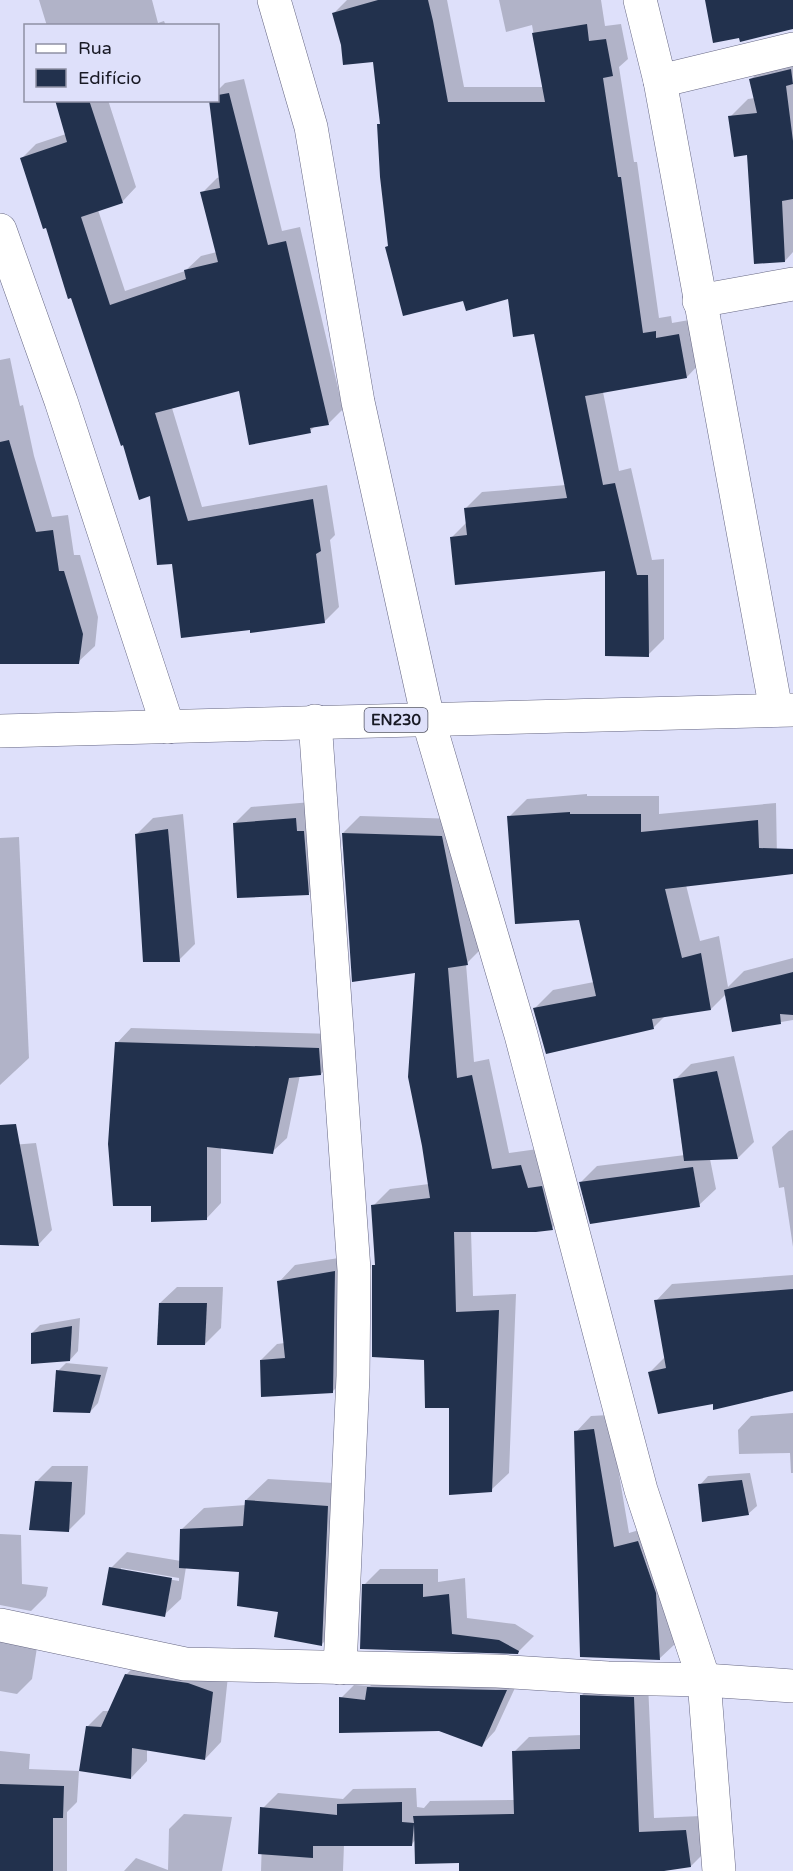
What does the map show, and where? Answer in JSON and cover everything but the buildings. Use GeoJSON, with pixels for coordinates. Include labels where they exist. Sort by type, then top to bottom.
{"type":"FeatureCollection","features":[{"type":"Feature","properties":{"kind":"street"},"geometry":{"type":"LineString","coordinates":[[274,0],[310,127],[358,402],[428,719],[521,1035],[641,1490],[704,1680],[719,1871]]}},
{"type":"Feature","properties":{"kind":"street"},"geometry":{"type":"LineString","coordinates":[[640,0],[660,81],[699,301],[784,710]]}},
{"type":"Feature","properties":{"kind":"street"},"geometry":{"type":"LineString","coordinates":[[660,81],[793,49]]}},
{"type":"Feature","properties":{"kind":"street"},"geometry":{"type":"LineString","coordinates":[[0,230],[61,401],[168,727]]}},
{"type":"Feature","properties":{"kind":"street"},"geometry":{"type":"LineString","coordinates":[[699,301],[793,284]]}},
{"type":"Feature","properties":{"kind":"street","name":"EN230"},"geometry":{"type":"LineString","coordinates":[[0,731],[784,710]]}},
{"type":"Feature","properties":{"kind":"street"},"geometry":{"type":"LineString","coordinates":[[315,722],[354,1270],[353,1376],[340,1668]]}},
{"type":"Feature","properties":{"kind":"street"},"geometry":{"type":"LineString","coordinates":[[0,1625],[185,1664],[496,1671],[793,1686]]}}]}
